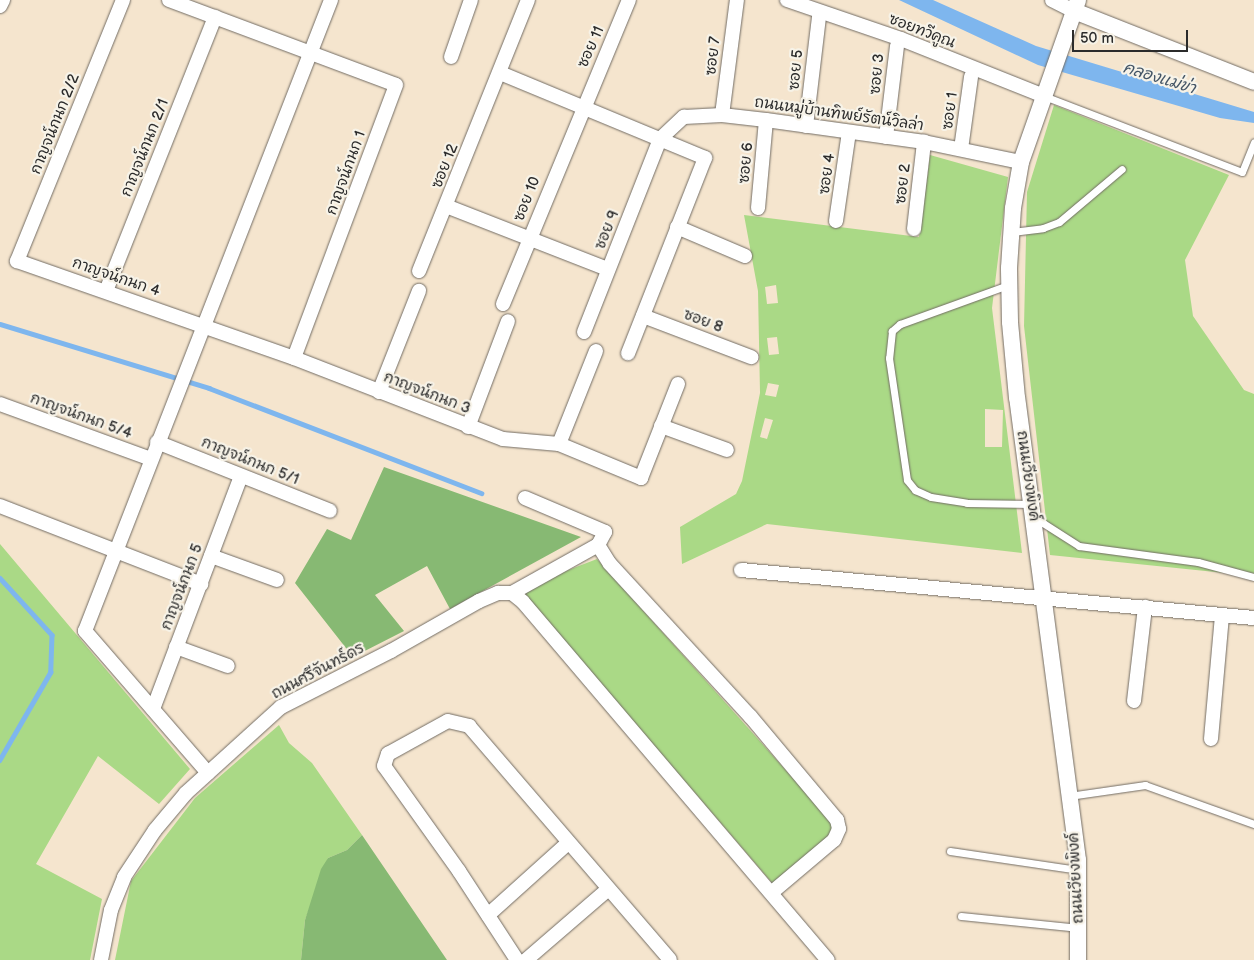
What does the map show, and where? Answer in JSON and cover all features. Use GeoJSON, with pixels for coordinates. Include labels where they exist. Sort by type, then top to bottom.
{"type":"FeatureCollection","features":[{"type":"Feature","properties":{"kind":"street"},"geometry":{"type":"LineString","coordinates":[[0,6],[3,0]]}},
{"type":"Feature","properties":{"kind":"street","name":"กาญจน์กนก 2/2"},"geometry":{"type":"LineString","coordinates":[[17,261],[123,0]]}},
{"type":"Feature","properties":{"kind":"street"},"geometry":{"type":"LineString","coordinates":[[169,0],[310,53]]}},
{"type":"Feature","properties":{"kind":"street"},"geometry":{"type":"LineString","coordinates":[[208,773],[85,631],[330,0]]}},
{"type":"Feature","properties":{"kind":"street"},"geometry":{"type":"LineString","coordinates":[[451,56],[471,0]]}},
{"type":"Feature","properties":{"kind":"street","name":"ซอย 12"},"geometry":{"type":"LineString","coordinates":[[419,272],[528,0]]}},
{"type":"Feature","properties":{"kind":"street","name":"ซอย 11"},"geometry":{"type":"LineString","coordinates":[[582,107],[629,0]]}},
{"type":"Feature","properties":{"kind":"street","name":"ซอย 7"},"geometry":{"type":"LineString","coordinates":[[722,115],[737,0]]}},
{"type":"Feature","properties":{"kind":"street","name":"ซอยทวีคูณ"},"geometry":{"type":"LineString","coordinates":[[787,0],[901,39],[1044,96]]}},
{"type":"Feature","properties":{"kind":"street"},"geometry":{"type":"LineString","coordinates":[[1052,0],[1076,5],[1254,82]]}},
{"type":"Feature","properties":{"kind":"street","name":"ถนนเวียงพิงค์"},"geometry":{"type":"LineString","coordinates":[[1076,5],[1021,162],[1011,232],[1009,285],[1017,398],[1078,870],[1078,960]]}},
{"type":"Feature","properties":{"kind":"street","name":"กาญจน์กนก 2/1"},"geometry":{"type":"LineString","coordinates":[[106,291],[215,17]]}},
{"type":"Feature","properties":{"kind":"street","name":"ซอย 5"},"geometry":{"type":"LineString","coordinates":[[806,126],[818,17]]}},
{"type":"Feature","properties":{"kind":"street","name":"ซอย 3"},"geometry":{"type":"LineString","coordinates":[[886,137],[897,46]]}},
{"type":"Feature","properties":{"kind":"street","name":"กาญจน์กนก 1"},"geometry":{"type":"LineString","coordinates":[[294,358],[396,85],[310,53]]}},
{"type":"Feature","properties":{"kind":"street"},"geometry":{"type":"LineString","coordinates":[[500,73],[705,158],[628,353]]}},
{"type":"Feature","properties":{"kind":"street","name":"ซอย 1"},"geometry":{"type":"LineString","coordinates":[[961,150],[971,77]]}},
{"type":"Feature","properties":{"kind":"street","name":"ซอย 10"},"geometry":{"type":"LineString","coordinates":[[503,304],[582,107]]}},
{"type":"Feature","properties":{"kind":"street","name":"ถนนหมู่บ้านทิพย์รัตน์วิลล่า"},"geometry":{"type":"LineString","coordinates":[[660,140],[684,117],[722,115],[924,142],[1021,162]]}},
{"type":"Feature","properties":{"kind":"street","name":"ซอย 6"},"geometry":{"type":"LineString","coordinates":[[758,208],[766,120]]}},
{"type":"Feature","properties":{"kind":"street","name":"ซอย 4"},"geometry":{"type":"LineString","coordinates":[[836,221],[849,132]]}},
{"type":"Feature","properties":{"kind":"street","name":"ซอย 9"},"geometry":{"type":"LineString","coordinates":[[584,332],[660,140]]}},
{"type":"Feature","properties":{"kind":"street","name":"ซอย 2"},"geometry":{"type":"LineString","coordinates":[[914,229],[924,142]]}},
{"type":"Feature","properties":{"kind":"street"},"geometry":{"type":"LineString","coordinates":[[446,206],[608,269]]}},
{"type":"Feature","properties":{"kind":"street"},"geometry":{"type":"LineString","coordinates":[[678,227],[744,256]]}},
{"type":"Feature","properties":{"kind":"street","name":"กาญจน์กนก 4"},"geometry":{"type":"LineString","coordinates":[[17,261],[203,325]]}},
{"type":"Feature","properties":{"kind":"street"},"geometry":{"type":"LineString","coordinates":[[379,392],[419,291]]}},
{"type":"Feature","properties":{"kind":"street","name":"ซอย 8"},"geometry":{"type":"LineString","coordinates":[[643,316],[751,357]]}},
{"type":"Feature","properties":{"kind":"street"},"geometry":{"type":"LineString","coordinates":[[468,426],[508,322]]}},
{"type":"Feature","properties":{"kind":"street","name":"กาญจน์กนก 3"},"geometry":{"type":"LineString","coordinates":[[203,325],[503,439],[559,444],[640,478],[661,426]]}},
{"type":"Feature","properties":{"kind":"street"},"geometry":{"type":"LineString","coordinates":[[559,444],[596,351]]}},
{"type":"Feature","properties":{"kind":"street"},"geometry":{"type":"LineString","coordinates":[[678,384],[661,426],[727,450]]}},
{"type":"Feature","properties":{"kind":"street","name":"กาญจน์กนก 5/4"},"geometry":{"type":"LineString","coordinates":[[0,404],[151,459]]}},
{"type":"Feature","properties":{"kind":"street","name":"กาญจน์กนก 5/1"},"geometry":{"type":"LineString","coordinates":[[157,442],[330,511]]}},
{"type":"Feature","properties":{"kind":"street","name":"กาญจน์กนก 5"},"geometry":{"type":"LineString","coordinates":[[153,709],[242,476]]}},
{"type":"Feature","properties":{"kind":"street"},"geometry":{"type":"LineString","coordinates":[[525,498],[605,532],[598,545],[610,564],[750,716],[837,820],[839,829],[834,840],[771,894]]}},
{"type":"Feature","properties":{"kind":"street"},"geometry":{"type":"LineString","coordinates":[[0,506],[200,584]]}},
{"type":"Feature","properties":{"kind":"street","name":"ถนนศรีจันทร์ดร"},"geometry":{"type":"LineString","coordinates":[[101,960],[110,910],[124,877],[155,830],[208,773],[281,707],[391,651],[479,601],[498,594],[512,593],[598,545]]}},
{"type":"Feature","properties":{"kind":"street"},"geometry":{"type":"LineString","coordinates":[[211,556],[277,580]]}},
{"type":"Feature","properties":{"kind":"street"},"geometry":{"type":"LineString","coordinates":[[741,570],[1044,600],[1145,607],[1254,618]]}},
{"type":"Feature","properties":{"kind":"street"},"geometry":{"type":"LineString","coordinates":[[512,593],[524,602],[828,960]]}},
{"type":"Feature","properties":{"kind":"street"},"geometry":{"type":"LineString","coordinates":[[1134,701],[1145,607]]}},
{"type":"Feature","properties":{"kind":"street"},"geometry":{"type":"LineString","coordinates":[[1212,739],[1222,615]]}},
{"type":"Feature","properties":{"kind":"street"},"geometry":{"type":"LineString","coordinates":[[176,647],[228,666]]}},
{"type":"Feature","properties":{"kind":"street"},"geometry":{"type":"LineString","coordinates":[[517,960],[488,915],[384,766],[388,754],[448,721],[469,726],[670,960]]}},
{"type":"Feature","properties":{"kind":"street"},"geometry":{"type":"LineString","coordinates":[[488,915],[568,843]]}},
{"type":"Feature","properties":{"kind":"street"},"geometry":{"type":"LineString","coordinates":[[526,960],[608,890]]}},
{"type":"Feature","properties":{"kind":"lane"},"geometry":{"type":"LineString","coordinates":[[1044,96],[1242,172],[1254,142]]}},
{"type":"Feature","properties":{"kind":"lane"},"geometry":{"type":"LineString","coordinates":[[1011,232],[1042,228],[1059,222],[1122,169]]}},
{"type":"Feature","properties":{"kind":"lane"},"geometry":{"type":"LineString","coordinates":[[1009,285],[900,324],[892,331],[889,358],[908,480],[915,490],[931,497],[967,503],[1031,504]]}},
{"type":"Feature","properties":{"kind":"lane"},"geometry":{"type":"LineString","coordinates":[[1034,523],[1043,523],[1079,546],[1198,562],[1254,577]]}},
{"type":"Feature","properties":{"kind":"lane"},"geometry":{"type":"LineString","coordinates":[[1069,796],[1145,785],[1254,824]]}},
{"type":"Feature","properties":{"kind":"lane"},"geometry":{"type":"LineString","coordinates":[[950,851],[1078,870]]}},
{"type":"Feature","properties":{"kind":"lane"},"geometry":{"type":"LineString","coordinates":[[960,916],[1079,928]]}},
{"type":"Feature","properties":{"kind":"green space"},"geometry":{"type":"Polygon","coordinates":[[[1054,105],[1229,175],[1185,260],[1193,316],[1244,390],[1254,394],[1254,576],[1050,555],[1024,326],[1027,192],[1054,105]]]}},
{"type":"Feature","properties":{"kind":"green space"},"geometry":{"type":"Polygon","coordinates":[[[930,155],[1008,177],[992,308],[1022,553],[767,524],[682,564],[680,527],[736,494],[742,481],[760,393],[758,291],[744,215],[919,237],[930,155]],[[776,285],[765,287],[767,304],[778,303],[776,285]],[[777,337],[767,338],[769,355],[779,354],[777,337]],[[768,383],[765,395],[776,397],[779,385],[768,383]],[[985,409],[985,447],[1002,447],[1003,410],[985,409]],[[765,418],[760,437],[767,439],[773,420],[765,418]]]}},
{"type":"Feature","properties":{"kind":"green space"},"geometry":{"type":"Polygon","coordinates":[[[384,467],[581,537],[450,609],[427,566],[375,595],[404,631],[353,657],[295,583],[327,529],[351,540],[384,467]]]}},
{"type":"Feature","properties":{"kind":"green space"},"geometry":{"type":"Polygon","coordinates":[[[0,544],[190,769],[159,804],[98,756],[36,864],[102,899],[90,960],[0,960],[0,544]]]}},
{"type":"Feature","properties":{"kind":"green space"},"geometry":{"type":"Polygon","coordinates":[[[597,559],[833,823],[830,838],[773,884],[525,595],[532,584],[597,559]]]}},
{"type":"Feature","properties":{"kind":"green space"},"geometry":{"type":"Polygon","coordinates":[[[279,725],[289,743],[312,763],[362,835],[347,850],[328,858],[305,920],[301,960],[115,960],[131,881],[195,798],[279,725]]]}},
{"type":"Feature","properties":{"kind":"green space"},"geometry":{"type":"Polygon","coordinates":[[[362,835],[447,960],[301,960],[305,920],[321,869],[328,858],[347,850],[362,835]]]}},
{"type":"Feature","properties":{"kind":"water"},"geometry":{"type":"Polygon","coordinates":[[[899,0],[933,0],[1036,46],[1254,112],[1254,123],[1220,118],[1038,65],[899,0]]]}},
{"type":"Feature","properties":{"kind":"waterway"},"geometry":{"type":"LineString","coordinates":[[0,324],[209,388],[481,493]]}},
{"type":"Feature","properties":{"kind":"waterway"},"geometry":{"type":"LineString","coordinates":[[0,578],[52,635],[51,672],[0,760]]}},
{"type":"Feature","properties":{"kind":"water label","name":"คลองแม่ข่า"},"geometry":{"type":"Point","coordinates":[1159,79]}}]}
